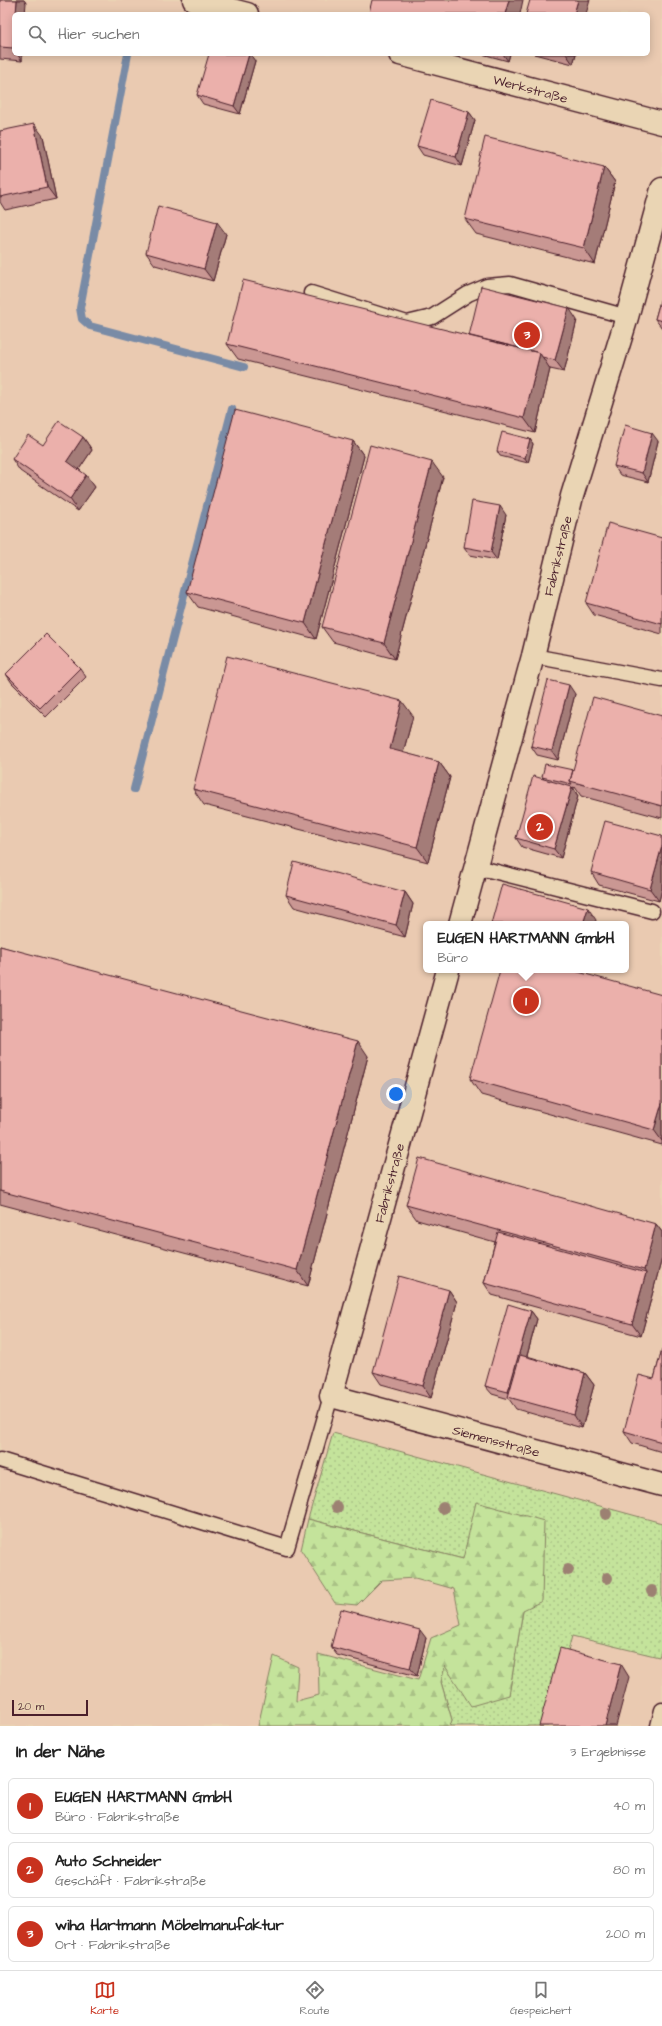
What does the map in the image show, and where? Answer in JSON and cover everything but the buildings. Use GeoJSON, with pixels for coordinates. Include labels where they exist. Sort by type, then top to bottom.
{"type":"FeatureCollection","features":[{"type":"Feature","properties":{"kind":"street"},"geometry":{"type":"LineString","coordinates":[[194,0],[239,12]]}},
{"type":"Feature","properties":{"kind":"street","name":"Werkstraße"},"geometry":{"type":"LineString","coordinates":[[408,56],[662,123]]}},
{"type":"Feature","properties":{"kind":"street","name":"Fabrikstraße"},"geometry":{"type":"LineString","coordinates":[[461,921],[533,656],[572,496],[627,317],[662,189]]}},
{"type":"Feature","properties":{"kind":"street","name":"Fabrikstraße"},"geometry":{"type":"LineString","coordinates":[[331,1396],[447,973]]}},
{"type":"Feature","properties":{"kind":"street","name":"Siemensstraße"},"geometry":{"type":"LineString","coordinates":[[331,1396],[662,1486]]}},
{"type":"Feature","properties":{"kind":"lane"},"geometry":{"type":"LineString","coordinates":[[311,293],[407,323],[432,317],[468,294],[487,286],[510,284],[627,317]]}},
{"type":"Feature","properties":{"kind":"lane"},"geometry":{"type":"LineString","coordinates":[[533,656],[662,680]]}},
{"type":"Feature","properties":{"kind":"lane"},"geometry":{"type":"LineString","coordinates":[[475,869],[489,870],[652,911]]}},
{"type":"Feature","properties":{"kind":"lane"},"geometry":{"type":"LineString","coordinates":[[0,1460],[287,1548],[331,1396]]}},
{"type":"Feature","properties":{"kind":"lane"},"geometry":{"type":"LineString","coordinates":[[658,1726],[662,1710]]}},
{"type":"Feature","properties":{"kind":"shaded area"},"geometry":{"type":"Polygon","coordinates":[[[0,0],[662,0],[662,1726],[0,1726],[0,0]]]}},
{"type":"Feature","properties":{"kind":"green space"},"geometry":{"type":"Polygon","coordinates":[[[333,1433],[662,1523],[662,1648],[659,1657],[572,1636],[548,1726],[450,1726],[452,1720],[441,1682],[445,1666],[509,1695],[523,1610],[463,1559],[308,1519],[333,1433]]]}},
{"type":"Feature","properties":{"kind":"green space"},"geometry":{"type":"Polygon","coordinates":[[[476,1502],[544,1521],[542,1601],[523,1610],[509,1695],[471,1706],[445,1666],[441,1682],[452,1720],[450,1726],[258,1726],[274,1656],[298,1667],[296,1701],[319,1695],[318,1654],[418,1680],[431,1638],[461,1625],[454,1589],[415,1578],[382,1580],[357,1605],[335,1603],[301,1550],[308,1519],[463,1559],[476,1502]]]}},
{"type":"Feature","properties":{"kind":"waterway"},"geometry":{"type":"LineString","coordinates":[[128,56],[80,308],[82,319],[90,326],[244,367]]}},
{"type":"Feature","properties":{"kind":"waterway"},"geometry":{"type":"LineString","coordinates":[[134,789],[232,409]]}},
{"type":"Feature","properties":{"kind":"place","name":"wiha Hartmann Möbelmanufaktur"},"geometry":{"type":"Point","coordinates":[527,335]}},
{"type":"Feature","properties":{"kind":"place","name":"Auto Schneider"},"geometry":{"type":"Point","coordinates":[540,827]}},
{"type":"Feature","properties":{"kind":"place","name":"EUGEN HARTMANN GmbH"},"geometry":{"type":"Point","coordinates":[526,1001]}}]}
